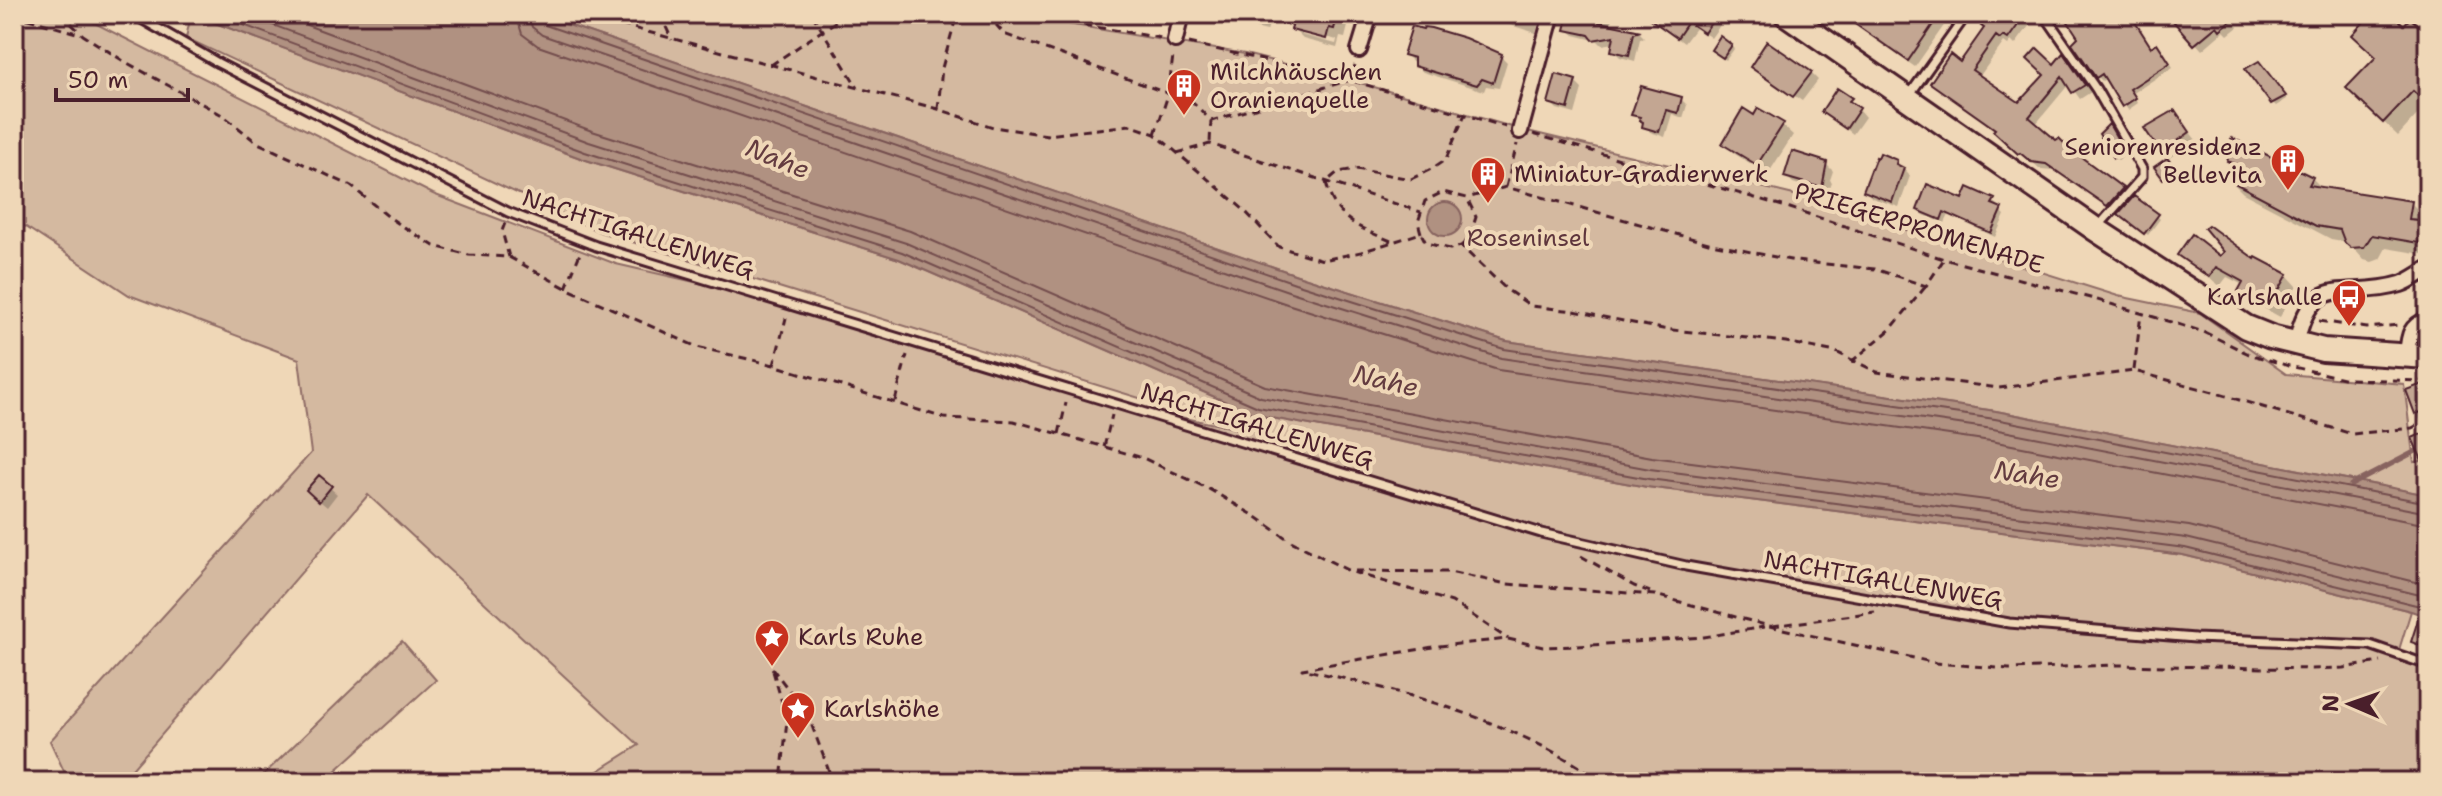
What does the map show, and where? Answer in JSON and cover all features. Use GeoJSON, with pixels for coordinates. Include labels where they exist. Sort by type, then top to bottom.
{"type":"FeatureCollection","features":[{"type":"Feature","properties":{"kind":"main road"},"geometry":{"type":"LineString","coordinates":[[1786,14],[2095,229],[2231,318],[2259,333],[2296,345],[2334,351],[2417,356]]}},
{"type":"Feature","properties":{"kind":"street"},"geometry":{"type":"LineString","coordinates":[[1175,40],[1181,14]]}},
{"type":"Feature","properties":{"kind":"street"},"geometry":{"type":"LineString","coordinates":[[1359,50],[1370,14]]}},
{"type":"Feature","properties":{"kind":"street"},"geometry":{"type":"LineString","coordinates":[[1520,131],[1552,14]]}},
{"type":"Feature","properties":{"kind":"street"},"geometry":{"type":"LineString","coordinates":[[2296,345],[2301,319],[2309,305],[2323,294],[2401,284],[2428,269]]}},
{"type":"Feature","properties":{"kind":"street"},"geometry":{"type":"LineString","coordinates":[[2417,356],[2409,335],[2422,322]]}},
{"type":"Feature","properties":{"kind":"lane","name":"NACHTIGALLENWEG"},"geometry":{"type":"LineString","coordinates":[[133,14],[218,63],[508,212],[596,246],[1541,533],[1686,566],[1888,599],[2009,623],[2195,638],[2370,645],[2428,665]]}},
{"type":"Feature","properties":{"kind":"lane"},"geometry":{"type":"LineString","coordinates":[[1907,99],[1967,14]]}},
{"type":"Feature","properties":{"kind":"lane"},"geometry":{"type":"LineString","coordinates":[[2044,14],[2096,89],[2142,169],[2142,177],[2095,229]]}},
{"type":"Feature","properties":{"kind":"path"},"geometry":{"type":"LineString","coordinates":[[61,14],[83,35],[224,116],[256,142],[351,186],[390,218],[434,246],[469,255],[509,257],[566,288],[697,347],[774,365],[944,418],[1014,421],[1143,458],[1207,488],[1289,540],[1349,571],[1452,602],[1508,639]]}},
{"type":"Feature","properties":{"kind":"path"},"geometry":{"type":"LineString","coordinates":[[580,14],[938,109],[993,127],[1048,135],[1130,125],[1155,134],[1243,209],[1279,247],[1323,260],[1421,233]]}},
{"type":"Feature","properties":{"kind":"path"},"geometry":{"type":"LineString","coordinates":[[660,14],[672,40]]}},
{"type":"Feature","properties":{"kind":"path"},"geometry":{"type":"LineString","coordinates":[[812,14],[858,88]]}},
{"type":"Feature","properties":{"kind":"path"},"geometry":{"type":"LineString","coordinates":[[771,65],[847,14]]}},
{"type":"Feature","properties":{"kind":"path"},"geometry":{"type":"LineString","coordinates":[[938,109],[942,68],[957,14]]}},
{"type":"Feature","properties":{"kind":"path"},"geometry":{"type":"LineString","coordinates":[[986,14],[1004,34],[1194,103],[1211,121],[1210,144]]}},
{"type":"Feature","properties":{"kind":"path","name":"PRIEGERPROMENADE"},"geometry":{"type":"LineString","coordinates":[[986,14],[1054,20],[1175,40],[1350,80],[1790,208],[1944,259],[2204,332],[2249,354],[2316,374],[2347,379],[2428,381]]}},
{"type":"Feature","properties":{"kind":"path"},"geometry":{"type":"LineString","coordinates":[[14,15],[83,35]]}},
{"type":"Feature","properties":{"kind":"path"},"geometry":{"type":"LineString","coordinates":[[1155,134],[1168,95],[1175,40]]}},
{"type":"Feature","properties":{"kind":"path"},"geometry":{"type":"LineString","coordinates":[[1211,121],[1350,80]]}},
{"type":"Feature","properties":{"kind":"path"},"geometry":{"type":"LineString","coordinates":[[1326,182],[1338,172],[1356,169],[1411,179],[1446,159],[1465,114]]}},
{"type":"Feature","properties":{"kind":"path"},"geometry":{"type":"LineString","coordinates":[[1506,187],[1520,131]]}},
{"type":"Feature","properties":{"kind":"path"},"geometry":{"type":"LineString","coordinates":[[1177,153],[1210,144],[1421,212]]}},
{"type":"Feature","properties":{"kind":"path"},"geometry":{"type":"LineString","coordinates":[[1326,182],[1330,201],[1354,226],[1391,241]]}},
{"type":"Feature","properties":{"kind":"path"},"geometry":{"type":"LineString","coordinates":[[1467,198],[1476,217],[1469,239],[1461,246],[1450,249],[1426,243],[1418,222],[1425,201],[1443,192],[1467,198],[1506,187],[1712,244],[1795,261],[1875,269],[1926,286]]}},
{"type":"Feature","properties":{"kind":"path"},"geometry":{"type":"LineString","coordinates":[[508,212],[502,231],[509,257]]}},
{"type":"Feature","properties":{"kind":"path"},"geometry":{"type":"LineString","coordinates":[[1461,246],[1506,289],[1531,306],[1574,311],[1663,329],[1786,342],[1836,352],[1851,362],[1877,372],[1999,388],[2134,371],[2352,434],[2412,428],[2428,420]]}},
{"type":"Feature","properties":{"kind":"path"},"geometry":{"type":"LineString","coordinates":[[566,288],[582,249]]}},
{"type":"Feature","properties":{"kind":"path"},"geometry":{"type":"LineString","coordinates":[[1851,362],[1891,329],[1944,259]]}},
{"type":"Feature","properties":{"kind":"path"},"geometry":{"type":"LineString","coordinates":[[2134,371],[2141,314]]}},
{"type":"Feature","properties":{"kind":"path"},"geometry":{"type":"LineString","coordinates":[[2301,319],[2367,328],[2422,322]]}},
{"type":"Feature","properties":{"kind":"path"},"geometry":{"type":"LineString","coordinates":[[774,365],[784,324]]}},
{"type":"Feature","properties":{"kind":"path"},"geometry":{"type":"LineString","coordinates":[[895,401],[907,355]]}},
{"type":"Feature","properties":{"kind":"path"},"geometry":{"type":"LineString","coordinates":[[1059,434],[1065,405]]}},
{"type":"Feature","properties":{"kind":"path"},"geometry":{"type":"LineString","coordinates":[[1104,447],[1111,418]]}},
{"type":"Feature","properties":{"kind":"path"},"geometry":{"type":"LineString","coordinates":[[1581,556],[1634,586],[1660,596],[1769,626],[1936,663],[2009,669],[2117,665],[2344,668],[2391,660],[2398,653]]}},
{"type":"Feature","properties":{"kind":"path"},"geometry":{"type":"LineString","coordinates":[[1349,571],[1449,572],[1507,584],[1660,596]]}},
{"type":"Feature","properties":{"kind":"path"},"geometry":{"type":"LineString","coordinates":[[1603,782],[1569,758],[1467,713],[1382,687],[1302,669],[1439,646],[1508,639],[1543,647],[1704,637],[1881,612],[1888,599]]}},
{"type":"Feature","properties":{"kind":"path"},"geometry":{"type":"LineString","coordinates":[[781,782],[787,720],[772,668],[808,715],[833,782]]}},
{"type":"Feature","properties":{"kind":"green space"},"geometry":{"type":"Polygon","coordinates":[[[14,14],[77,14],[433,194],[616,264],[790,304],[1114,404],[1240,429],[600,232],[186,38],[191,14],[583,159],[899,259],[1256,415],[1647,487],[2183,555],[2411,611],[2398,653],[2428,673],[2428,782],[581,782],[639,745],[368,495],[121,782],[69,782],[50,741],[311,453],[299,359],[129,295],[14,219],[14,14]]]}},
{"type":"Feature","properties":{"kind":"green space","name":"Roseninsel"},"geometry":{"type":"Polygon","coordinates":[[[536,14],[1009,14],[1245,54],[1350,80],[1519,129],[1798,196],[2118,296],[2200,313],[2286,374],[2404,384],[2414,462],[2428,460],[2428,495],[1996,411],[1506,341],[1297,275],[536,14]]]}},
{"type":"Feature","properties":{"kind":"green space"},"geometry":{"type":"Polygon","coordinates":[[[402,641],[436,680],[323,782],[256,782],[402,641]]]}},
{"type":"Feature","properties":{"kind":"water","name":"Nahe"},"geometry":{"type":"Polygon","coordinates":[[[191,14],[536,14],[1297,275],[1506,341],[1996,411],[2428,495],[2428,617],[2183,555],[1647,487],[1256,415],[899,259],[583,159],[191,14]]]}},
{"type":"Feature","properties":{"kind":"water"},"geometry":{"type":"Polygon","coordinates":[[[1445,202],[1457,207],[1462,219],[1457,231],[1445,236],[1433,231],[1428,219],[1433,207],[1445,202]]]}},
{"type":"Feature","properties":{"kind":"building"},"geometry":{"type":"Polygon","coordinates":[[[1295,14],[1338,14],[1334,29],[1329,28],[1326,39],[1291,30],[1295,14]]]}},
{"type":"Feature","properties":{"kind":"building"},"geometry":{"type":"Polygon","coordinates":[[[1569,14],[1601,14],[1599,22],[1641,31],[1634,33],[1629,55],[1611,51],[1614,36],[1593,40],[1589,35],[1565,30],[1569,14]]]}},
{"type":"Feature","properties":{"kind":"building"},"geometry":{"type":"Polygon","coordinates":[[[1643,14],[1717,14],[1704,33],[1688,22],[1677,38],[1643,14]]]}},
{"type":"Feature","properties":{"kind":"building"},"geometry":{"type":"Polygon","coordinates":[[[1858,14],[1940,14],[1908,61],[1852,22],[1858,14]]]}},
{"type":"Feature","properties":{"kind":"building"},"geometry":{"type":"Polygon","coordinates":[[[1973,14],[2026,14],[2008,39],[1996,36],[1972,70],[2019,102],[2044,75],[2027,59],[2037,48],[2054,64],[2063,53],[2085,85],[2072,93],[2062,77],[2029,117],[2123,188],[2107,206],[2046,164],[2031,162],[2018,154],[1993,131],[1995,129],[1930,83],[1950,54],[1960,62],[1984,28],[1981,26],[1984,22],[1973,14]]]}},
{"type":"Feature","properties":{"kind":"building"},"geometry":{"type":"Polygon","coordinates":[[[2063,14],[2130,14],[2151,47],[2157,43],[2170,63],[2130,89],[2136,98],[2122,107],[2102,74],[2096,78],[2072,43],[2078,37],[2063,14]]]}},
{"type":"Feature","properties":{"kind":"building"},"geometry":{"type":"Polygon","coordinates":[[[2167,14],[2239,14],[2220,30],[2217,26],[2194,45],[2167,14]]]}},
{"type":"Feature","properties":{"kind":"building"},"geometry":{"type":"Polygon","coordinates":[[[2371,14],[2392,14],[2404,25],[2410,18],[2428,34],[2428,105],[2413,91],[2383,123],[2346,88],[2376,57],[2352,35],[2371,14]]]}},
{"type":"Feature","properties":{"kind":"building"},"geometry":{"type":"Polygon","coordinates":[[[1412,26],[1465,38],[1502,54],[1493,83],[1482,79],[1477,85],[1414,66],[1414,58],[1403,55],[1412,26]]]}},
{"type":"Feature","properties":{"kind":"building"},"geometry":{"type":"Polygon","coordinates":[[[1720,36],[1732,45],[1723,58],[1711,50],[1720,36]]]}},
{"type":"Feature","properties":{"kind":"building"},"geometry":{"type":"Polygon","coordinates":[[[1767,41],[1812,72],[1793,97],[1750,67],[1767,41]]]}},
{"type":"Feature","properties":{"kind":"building"},"geometry":{"type":"Polygon","coordinates":[[[2259,61],[2286,96],[2271,104],[2245,69],[2259,61]]]}},
{"type":"Feature","properties":{"kind":"building"},"geometry":{"type":"Polygon","coordinates":[[[1556,74],[1576,80],[1568,109],[1548,103],[1556,74]]]}},
{"type":"Feature","properties":{"kind":"building"},"geometry":{"type":"Polygon","coordinates":[[[1641,86],[1682,97],[1678,113],[1666,110],[1659,132],[1642,127],[1640,117],[1631,115],[1641,86]]]}},
{"type":"Feature","properties":{"kind":"building"},"geometry":{"type":"Polygon","coordinates":[[[1837,88],[1860,108],[1846,129],[1821,112],[1837,88]]]}},
{"type":"Feature","properties":{"kind":"building"},"geometry":{"type":"Polygon","coordinates":[[[1743,108],[1754,115],[1758,108],[1784,123],[1757,165],[1722,144],[1743,108]]]}},
{"type":"Feature","properties":{"kind":"building"},"geometry":{"type":"Polygon","coordinates":[[[2175,110],[2190,132],[2161,153],[2144,128],[2175,110]]]}},
{"type":"Feature","properties":{"kind":"building"},"geometry":{"type":"Polygon","coordinates":[[[2109,124],[2125,152],[2114,158],[2099,134],[2109,124]]]}},
{"type":"Feature","properties":{"kind":"building","name":"Seniorenresidenz Bellevita"},"geometry":{"type":"Polygon","coordinates":[[[2232,138],[2313,177],[2309,185],[2412,201],[2409,219],[2419,220],[2418,224],[2422,225],[2419,243],[2372,235],[2364,247],[2351,248],[2345,243],[2340,230],[2316,226],[2227,179],[2234,164],[2227,161],[2229,156],[2224,154],[2232,138]]]}},
{"type":"Feature","properties":{"kind":"building"},"geometry":{"type":"Polygon","coordinates":[[[1792,151],[1827,162],[1822,188],[1784,177],[1792,151]]]}},
{"type":"Feature","properties":{"kind":"building"},"geometry":{"type":"Polygon","coordinates":[[[1880,153],[1897,160],[1896,164],[1904,168],[1892,202],[1863,191],[1880,153]]]}},
{"type":"Feature","properties":{"kind":"building"},"geometry":{"type":"Polygon","coordinates":[[[2167,158],[2178,171],[2163,179],[2154,167],[2167,158]]]}},
{"type":"Feature","properties":{"kind":"building"},"geometry":{"type":"Polygon","coordinates":[[[1927,184],[1963,199],[1968,187],[1995,199],[1992,204],[2002,208],[1991,233],[1944,212],[1941,220],[1917,210],[1927,184]]]}},
{"type":"Feature","properties":{"kind":"building"},"geometry":{"type":"Polygon","coordinates":[[[2134,196],[2159,214],[2144,234],[2118,214],[2134,196]]]}},
{"type":"Feature","properties":{"kind":"building","name":"Seniorenresidenz Bellevita"},"geometry":{"type":"Polygon","coordinates":[[[2208,225],[2255,259],[2288,274],[2269,308],[2238,291],[2243,282],[2216,267],[2209,277],[2177,255],[2192,234],[2220,256],[2224,252],[2204,228],[2208,225]]]}},
{"type":"Feature","properties":{"kind":"building"},"geometry":{"type":"Polygon","coordinates":[[[2428,382],[2428,410],[2415,414],[2406,390],[2428,382]]]}},
{"type":"Feature","properties":{"kind":"building"},"geometry":{"type":"Polygon","coordinates":[[[2428,431],[2428,474],[2412,438],[2428,431]]]}},
{"type":"Feature","properties":{"kind":"building"},"geometry":{"type":"Polygon","coordinates":[[[319,475],[332,486],[319,502],[306,490],[319,475]]]}},
{"type":"Feature","properties":{"kind":"building"},"geometry":{"type":"Polygon","coordinates":[[[2425,598],[2428,599],[2428,648],[2411,642],[2425,598]]]}},
{"type":"Feature","properties":{"kind":"waterway"},"geometry":{"type":"LineString","coordinates":[[2351,485],[2418,450]]}},
{"type":"Feature","properties":{"kind":"place","name":"Milchhäuschen Oranienquelle"},"geometry":{"type":"Point","coordinates":[1184,117]}},
{"type":"Feature","properties":{"kind":"place","name":"Seniorenresidenz Bellevita"},"geometry":{"type":"Point","coordinates":[2288,192]}},
{"type":"Feature","properties":{"kind":"place","name":"Miniatur-Gradierwerk"},"geometry":{"type":"Point","coordinates":[1488,205]}},
{"type":"Feature","properties":{"kind":"place","name":"Karlshalle"},"geometry":{"type":"Point","coordinates":[2349,328]}},
{"type":"Feature","properties":{"kind":"place","name":"Karls Ruhe"},"geometry":{"type":"Point","coordinates":[772,668]}},
{"type":"Feature","properties":{"kind":"place","name":"Karlshöhe"},"geometry":{"type":"Point","coordinates":[798,740]}}]}
